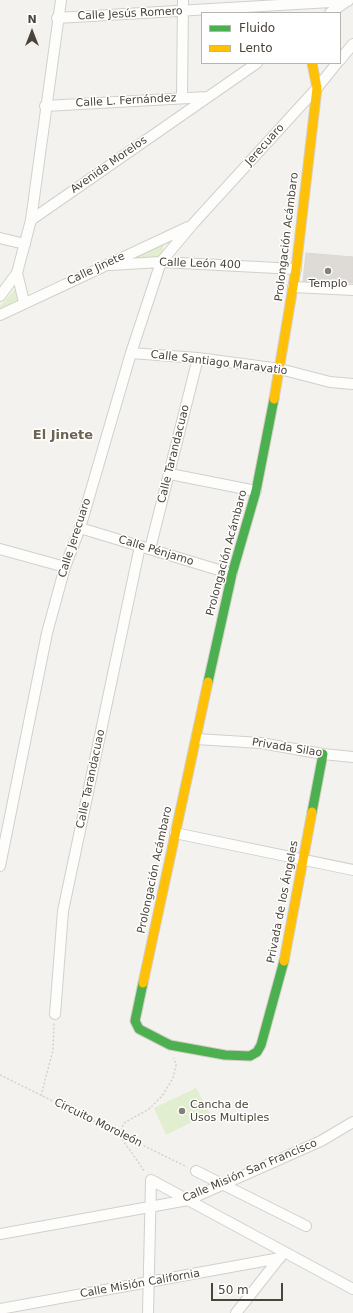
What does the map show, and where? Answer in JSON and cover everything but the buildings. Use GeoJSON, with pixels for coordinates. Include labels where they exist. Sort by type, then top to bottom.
{"type":"FeatureCollection","features":[{"type":"Feature","properties":{"kind":"street"},"geometry":{"type":"LineString","coordinates":[[0,296],[17,273],[31,220],[57,18],[61,0]]}},
{"type":"Feature","properties":{"kind":"street"},"geometry":{"type":"LineString","coordinates":[[182,98],[183,0]]}},
{"type":"Feature","properties":{"kind":"street"},"geometry":{"type":"LineString","coordinates":[[331,12],[348,0]]}},
{"type":"Feature","properties":{"kind":"street","name":"Calle Jesús Romero"},"geometry":{"type":"LineString","coordinates":[[57,18],[311,6],[348,0]]}},
{"type":"Feature","properties":{"kind":"street"},"geometry":{"type":"LineString","coordinates":[[341,59],[353,44]]}},
{"type":"Feature","properties":{"kind":"street","name":"Avenida Morelos"},"geometry":{"type":"LineString","coordinates":[[31,220],[256,64]]}},
{"type":"Feature","properties":{"kind":"street","name":"Prolongación Acámbaro"},"geometry":{"type":"LineString","coordinates":[[170,1045],[139,1029],[135,1020],[232,574],[256,491],[280,368],[296,269],[317,88],[312,64]]}},
{"type":"Feature","properties":{"kind":"street","name":"Jerecuaro"},"geometry":{"type":"LineString","coordinates":[[192,225],[317,88],[336,64]]}},
{"type":"Feature","properties":{"kind":"street","name":"Calle L. Fernández"},"geometry":{"type":"LineString","coordinates":[[46,106],[206,98]]}},
{"type":"Feature","properties":{"kind":"street","name":"Calle Jerecuaro"},"geometry":{"type":"LineString","coordinates":[[0,866],[4,818],[64,567],[80,528],[131,353],[161,262],[192,225]]}},
{"type":"Feature","properties":{"kind":"street","name":"Calle Jinete"},"geometry":{"type":"LineString","coordinates":[[0,315],[24,302],[192,225]]}},
{"type":"Feature","properties":{"kind":"street"},"geometry":{"type":"LineString","coordinates":[[0,238],[25,244]]}},
{"type":"Feature","properties":{"kind":"street","name":"Calle León 400"},"geometry":{"type":"LineString","coordinates":[[104,265],[161,262],[296,269]]}},
{"type":"Feature","properties":{"kind":"street"},"geometry":{"type":"LineString","coordinates":[[17,273],[24,302]]}},
{"type":"Feature","properties":{"kind":"street"},"geometry":{"type":"LineString","coordinates":[[293,287],[353,290]]}},
{"type":"Feature","properties":{"kind":"street","name":"Calle Santiago Maravatio"},"geometry":{"type":"LineString","coordinates":[[131,353],[198,358],[280,368],[330,382],[353,384]]}},
{"type":"Feature","properties":{"kind":"street","name":"Calle Tarandacuao"},"geometry":{"type":"LineString","coordinates":[[55,1014],[63,911],[145,548],[170,474],[198,358]]}},
{"type":"Feature","properties":{"kind":"street"},"geometry":{"type":"LineString","coordinates":[[170,474],[256,491]]}},
{"type":"Feature","properties":{"kind":"street","name":"Calle Pénjamo"},"geometry":{"type":"LineString","coordinates":[[80,528],[232,574]]}},
{"type":"Feature","properties":{"kind":"street"},"geometry":{"type":"LineString","coordinates":[[0,551],[64,567]]}},
{"type":"Feature","properties":{"kind":"street","name":"Privada Silao"},"geometry":{"type":"LineString","coordinates":[[196,739],[260,742],[323,754],[353,757]]}},
{"type":"Feature","properties":{"kind":"street","name":"Privada de los Ángeles"},"geometry":{"type":"LineString","coordinates":[[170,1045],[225,1055],[250,1056],[257,1052],[261,1046],[287,951],[323,754]]}},
{"type":"Feature","properties":{"kind":"street"},"geometry":{"type":"LineString","coordinates":[[175,833],[353,870]]}},
{"type":"Feature","properties":{"kind":"street","name":"Calle Misión San Francisco"},"geometry":{"type":"LineString","coordinates":[[0,1234],[188,1200],[321,1142],[353,1122]]}},
{"type":"Feature","properties":{"kind":"street"},"geometry":{"type":"LineString","coordinates":[[196,1171],[306,1226]]}},
{"type":"Feature","properties":{"kind":"street"},"geometry":{"type":"LineString","coordinates":[[148,1313],[151,1180],[282,1255],[353,1289]]}},
{"type":"Feature","properties":{"kind":"street"},"geometry":{"type":"LineString","coordinates":[[236,1313],[282,1255]]}},
{"type":"Feature","properties":{"kind":"street","name":"Calle Misión California"},"geometry":{"type":"LineString","coordinates":[[0,1309],[149,1282],[282,1255]]}},
{"type":"Feature","properties":{"kind":"path"},"geometry":{"type":"LineString","coordinates":[[41,1096],[53,1050],[55,1014]]}},
{"type":"Feature","properties":{"kind":"path"},"geometry":{"type":"LineString","coordinates":[[151,1180],[119,1134],[124,1122],[149,1109],[162,1096],[173,1078],[176,1065],[170,1045]]}},
{"type":"Feature","properties":{"kind":"path","name":"Circuito Moroleón"},"geometry":{"type":"LineString","coordinates":[[0,1075],[196,1171]]}},
{"type":"Feature","properties":{"kind":"green space"},"geometry":{"type":"Polygon","coordinates":[[[164,243],[160,261],[123,260],[164,243]]]}},
{"type":"Feature","properties":{"kind":"green space"},"geometry":{"type":"Polygon","coordinates":[[[17,287],[20,300],[0,310],[0,306],[17,287]]]}},
{"type":"Feature","properties":{"kind":"green space","name":"Cancha de Usos Multiples"},"geometry":{"type":"Polygon","coordinates":[[[196,1088],[210,1113],[166,1135],[154,1108],[196,1088]]]}},
{"type":"Feature","properties":{"kind":"traffic: fast"},"geometry":{"type":"LineString","coordinates":[[208,682],[232,574],[256,491],[274,399]]}},
{"type":"Feature","properties":{"kind":"traffic: fast"},"geometry":{"type":"LineString","coordinates":[[312,812],[323,754]]}},
{"type":"Feature","properties":{"kind":"traffic: fast"},"geometry":{"type":"LineString","coordinates":[[143,983],[135,1021],[139,1029],[170,1045],[225,1055],[250,1056],[257,1052],[261,1045],[284,961]]}},
{"type":"Feature","properties":{"kind":"traffic: slow"},"geometry":{"type":"LineString","coordinates":[[274,399],[296,269],[317,88],[312,64]]}},
{"type":"Feature","properties":{"kind":"traffic: slow"},"geometry":{"type":"LineString","coordinates":[[143,983],[208,682]]}},
{"type":"Feature","properties":{"kind":"traffic: slow"},"geometry":{"type":"LineString","coordinates":[[284,961],[312,812]]}},
{"type":"Feature","properties":{"kind":"place","name":"Templo"},"geometry":{"type":"Point","coordinates":[328,271]}},
{"type":"Feature","properties":{"kind":"place","name":"Cancha de Usos Multiples"},"geometry":{"type":"Point","coordinates":[182,1111]}},
{"type":"Feature","properties":{"kind":"district","name":"El Jinete"},"geometry":{"type":"Point","coordinates":[63,436]}}]}
